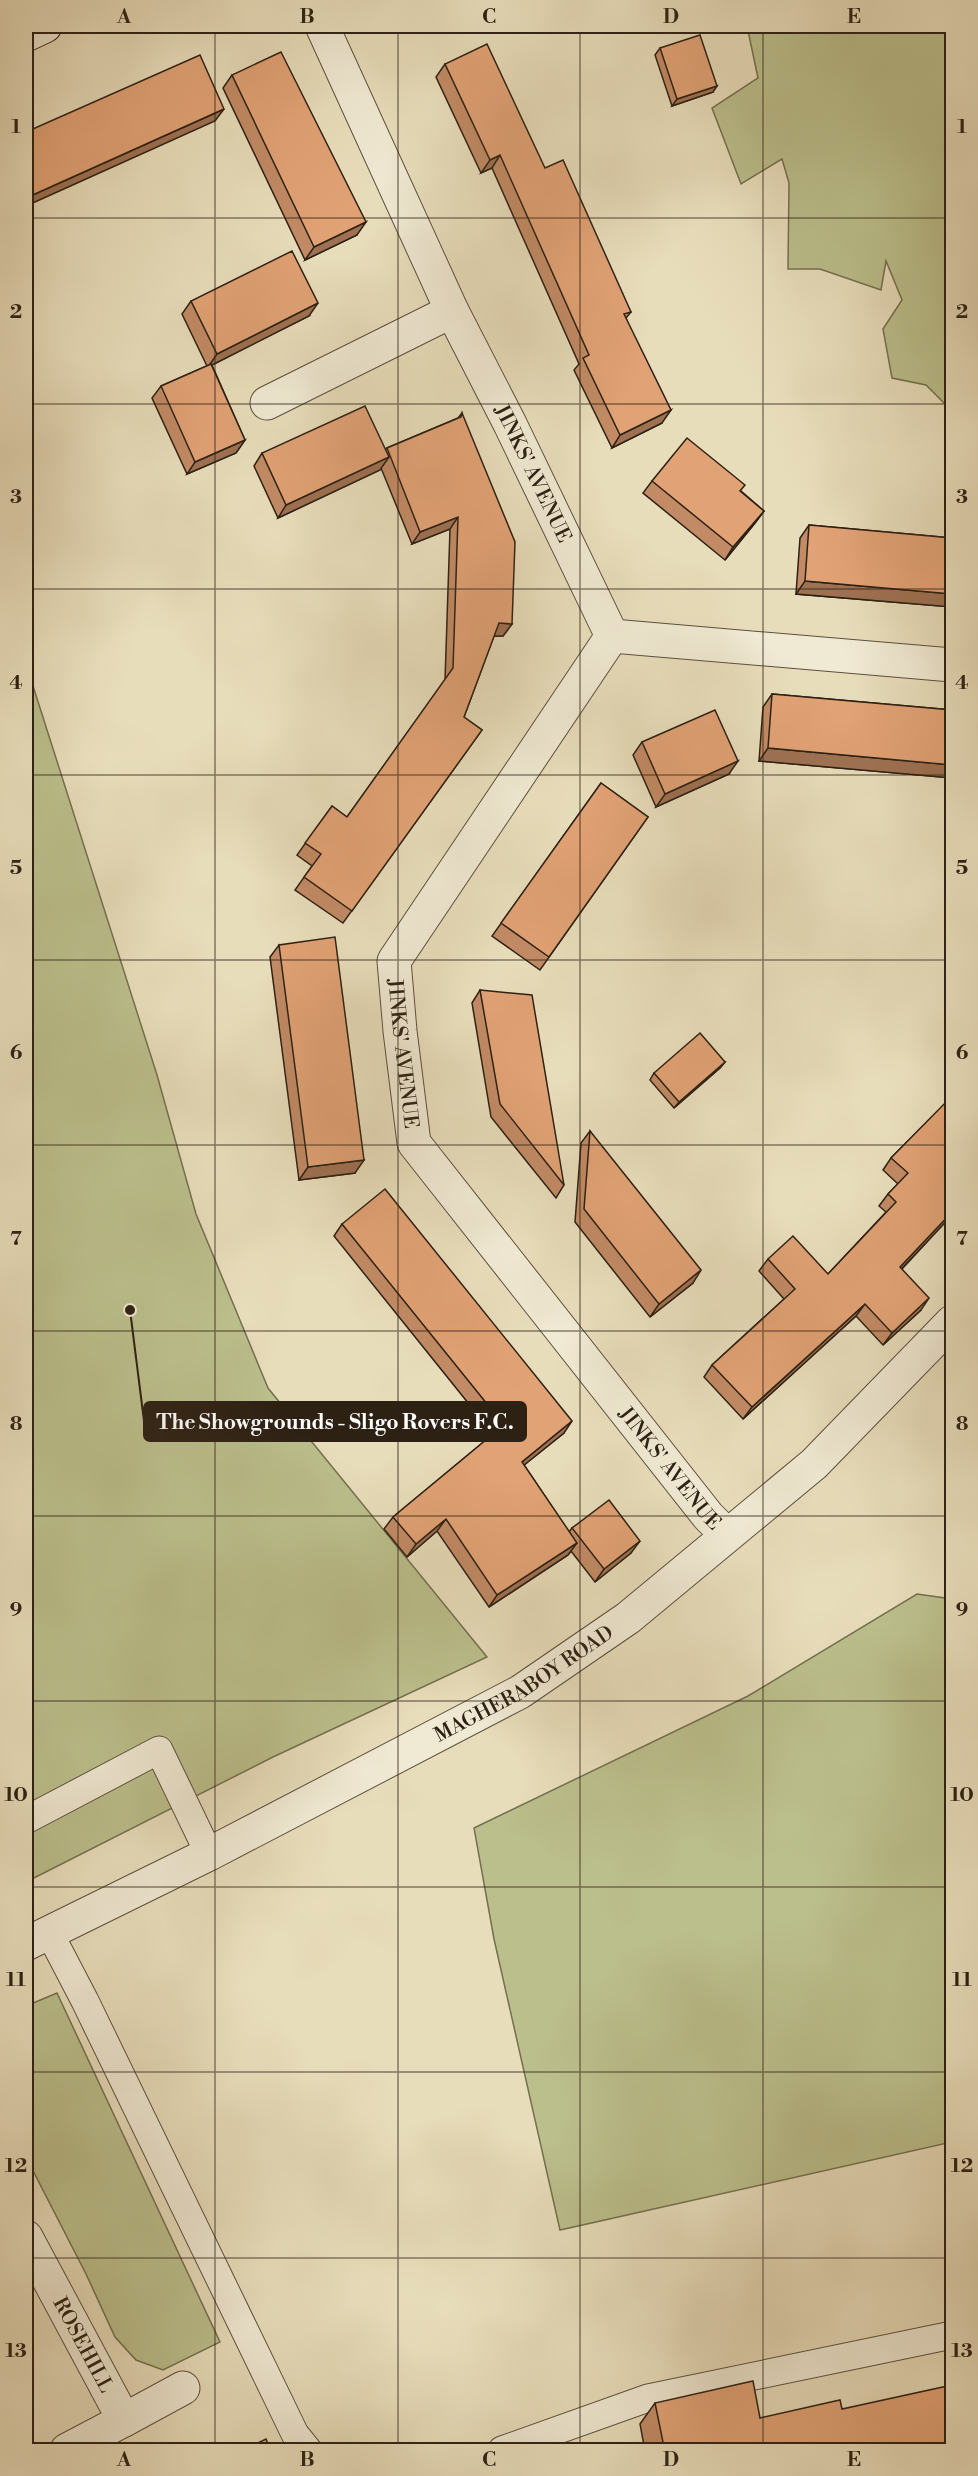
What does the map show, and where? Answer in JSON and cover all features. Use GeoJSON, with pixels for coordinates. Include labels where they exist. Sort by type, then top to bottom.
{"type":"FeatureCollection","features":[{"type":"Feature","properties":{"kind":"street"},"geometry":{"type":"LineString","coordinates":[[26,35],[45,26]]}},
{"type":"Feature","properties":{"kind":"street","name":"JINKS' AVENUE"},"geometry":{"type":"LineString","coordinates":[[322,26],[452,311],[510,424],[612,636],[394,961],[414,1143],[708,1516],[726,1534]]}},
{"type":"Feature","properties":{"kind":"street"},"geometry":{"type":"LineString","coordinates":[[267,403],[452,311]]}},
{"type":"Feature","properties":{"kind":"street"},"geometry":{"type":"LineString","coordinates":[[612,636],[952,665]]}},
{"type":"Feature","properties":{"kind":"street","name":"MAGHERABOY ROAD"},"geometry":{"type":"LineString","coordinates":[[37,1938],[209,1854],[520,1692],[628,1618],[726,1534],[814,1464],[952,1322]]}},
{"type":"Feature","properties":{"kind":"street","name":"ROSEHILL"},"geometry":{"type":"LineString","coordinates":[[26,2236],[124,2420]]}},
{"type":"Feature","properties":{"kind":"street"},"geometry":{"type":"LineString","coordinates":[[67,2451],[183,2388]]}},
{"type":"Feature","properties":{"kind":"lane"},"geometry":{"type":"LineString","coordinates":[[26,1820],[159,1750],[209,1854]]}},
{"type":"Feature","properties":{"kind":"lane"},"geometry":{"type":"LineString","coordinates":[[37,1938],[85,2001],[296,2434],[308,2451]]}},
{"type":"Feature","properties":{"kind":"lane"},"geometry":{"type":"LineString","coordinates":[[502,2451],[648,2398],[952,2335]]}},
{"type":"Feature","properties":{"kind":"green space"},"geometry":{"type":"Polygon","coordinates":[[[747,26],[952,27],[952,411],[926,385],[892,378],[883,329],[902,300],[886,261],[881,290],[820,269],[788,269],[789,183],[782,159],[741,184],[712,108],[758,78],[747,26]]]}},
{"type":"Feature","properties":{"kind":"green space"},"geometry":{"type":"Polygon","coordinates":[[[26,664],[157,1075],[196,1214],[268,1388],[487,1657],[273,1757],[26,1882],[26,664]]]}},
{"type":"Feature","properties":{"kind":"green space"},"geometry":{"type":"Polygon","coordinates":[[[917,1594],[952,1599],[952,2142],[560,2230],[494,1939],[474,1828],[748,1696],[917,1594]]]}},
{"type":"Feature","properties":{"kind":"green space"},"geometry":{"type":"Polygon","coordinates":[[[57,1993],[220,2342],[163,2370],[136,2360],[115,2337],[86,2274],[26,2157],[26,2006],[57,1993]]]}},
{"type":"Feature","properties":{"kind":"building"},"geometry":{"type":"Polygon","coordinates":[[[700,35],[717,86],[677,99],[660,48],[700,35]]]}},
{"type":"Feature","properties":{"kind":"building"},"geometry":{"type":"Polygon","coordinates":[[[487,44],[545,168],[563,160],[631,312],[624,314],[671,410],[620,435],[583,358],[589,355],[500,155],[490,160],[445,64],[487,44]]]}},
{"type":"Feature","properties":{"kind":"building"},"geometry":{"type":"Polygon","coordinates":[[[281,52],[366,222],[314,247],[232,75],[281,52]]]}},
{"type":"Feature","properties":{"kind":"building"},"geometry":{"type":"Polygon","coordinates":[[[200,55],[224,109],[26,198],[26,132],[200,55]]]}},
{"type":"Feature","properties":{"kind":"building"},"geometry":{"type":"Polygon","coordinates":[[[292,251],[318,303],[217,354],[191,301],[292,251]]]}},
{"type":"Feature","properties":{"kind":"building"},"geometry":{"type":"Polygon","coordinates":[[[211,364],[245,440],[195,462],[161,386],[211,364]]]}},
{"type":"Feature","properties":{"kind":"building"},"geometry":{"type":"Polygon","coordinates":[[[365,406],[389,457],[286,505],[262,453],[365,406]]]}},
{"type":"Feature","properties":{"kind":"building"},"geometry":{"type":"Polygon","coordinates":[[[462,413],[515,542],[512,624],[499,623],[464,717],[482,730],[352,911],[304,877],[321,854],[305,843],[332,806],[347,817],[453,668],[458,517],[420,532],[387,448],[461,417],[462,413]]]}},
{"type":"Feature","properties":{"kind":"building"},"geometry":{"type":"Polygon","coordinates":[[[687,438],[745,485],[740,491],[764,511],[733,547],[652,481],[687,438]]]}},
{"type":"Feature","properties":{"kind":"building"},"geometry":{"type":"Polygon","coordinates":[[[809,525],[952,538],[952,594],[805,581],[809,525]]]}},
{"type":"Feature","properties":{"kind":"building"},"geometry":{"type":"Polygon","coordinates":[[[772,694],[952,710],[952,765],[768,748],[772,694]]]}},
{"type":"Feature","properties":{"kind":"building"},"geometry":{"type":"Polygon","coordinates":[[[715,710],[738,761],[665,794],[642,742],[715,710]]]}},
{"type":"Feature","properties":{"kind":"building"},"geometry":{"type":"Polygon","coordinates":[[[601,783],[648,817],[549,957],[501,923],[601,783]]]}},
{"type":"Feature","properties":{"kind":"building"},"geometry":{"type":"Polygon","coordinates":[[[335,937],[364,1160],[308,1167],[279,945],[335,937]]]}},
{"type":"Feature","properties":{"kind":"building"},"geometry":{"type":"Polygon","coordinates":[[[480,990],[532,995],[564,1185],[500,1104],[480,990]]]}},
{"type":"Feature","properties":{"kind":"building"},"geometry":{"type":"Polygon","coordinates":[[[700,1033],[725,1062],[679,1102],[654,1073],[700,1033]]]}},
{"type":"Feature","properties":{"kind":"building"},"geometry":{"type":"Polygon","coordinates":[[[952,1096],[952,1212],[900,1267],[929,1298],[892,1333],[865,1304],[752,1407],[712,1365],[795,1289],[768,1259],[793,1236],[828,1274],[896,1202],[888,1194],[908,1173],[891,1158],[952,1096]]]}},
{"type":"Feature","properties":{"kind":"building"},"geometry":{"type":"Polygon","coordinates":[[[590,1131],[701,1270],[659,1304],[584,1209],[590,1131]]]}},
{"type":"Feature","properties":{"kind":"building"},"geometry":{"type":"Polygon","coordinates":[[[385,1189],[572,1421],[522,1462],[577,1543],[497,1595],[446,1519],[416,1544],[393,1517],[504,1425],[342,1224],[385,1189]]]}},
{"type":"Feature","properties":{"kind":"building"},"geometry":{"type":"Polygon","coordinates":[[[609,1500],[640,1541],[604,1569],[572,1528],[609,1500]]]}},
{"type":"Feature","properties":{"kind":"building"},"geometry":{"type":"Polygon","coordinates":[[[753,2381],[760,2418],[840,2400],[842,2409],[952,2385],[952,2451],[650,2451],[664,2447],[655,2403],[753,2381]]]}},
{"type":"Feature","properties":{"kind":"building"},"geometry":{"type":"Polygon","coordinates":[[[266,2439],[271,2451],[241,2451],[266,2439]]]}},
{"type":"Feature","properties":{"kind":"place","name":"The Showgrounds - Sligo Rovers F.C."},"geometry":{"type":"Point","coordinates":[130,1310]}}]}
